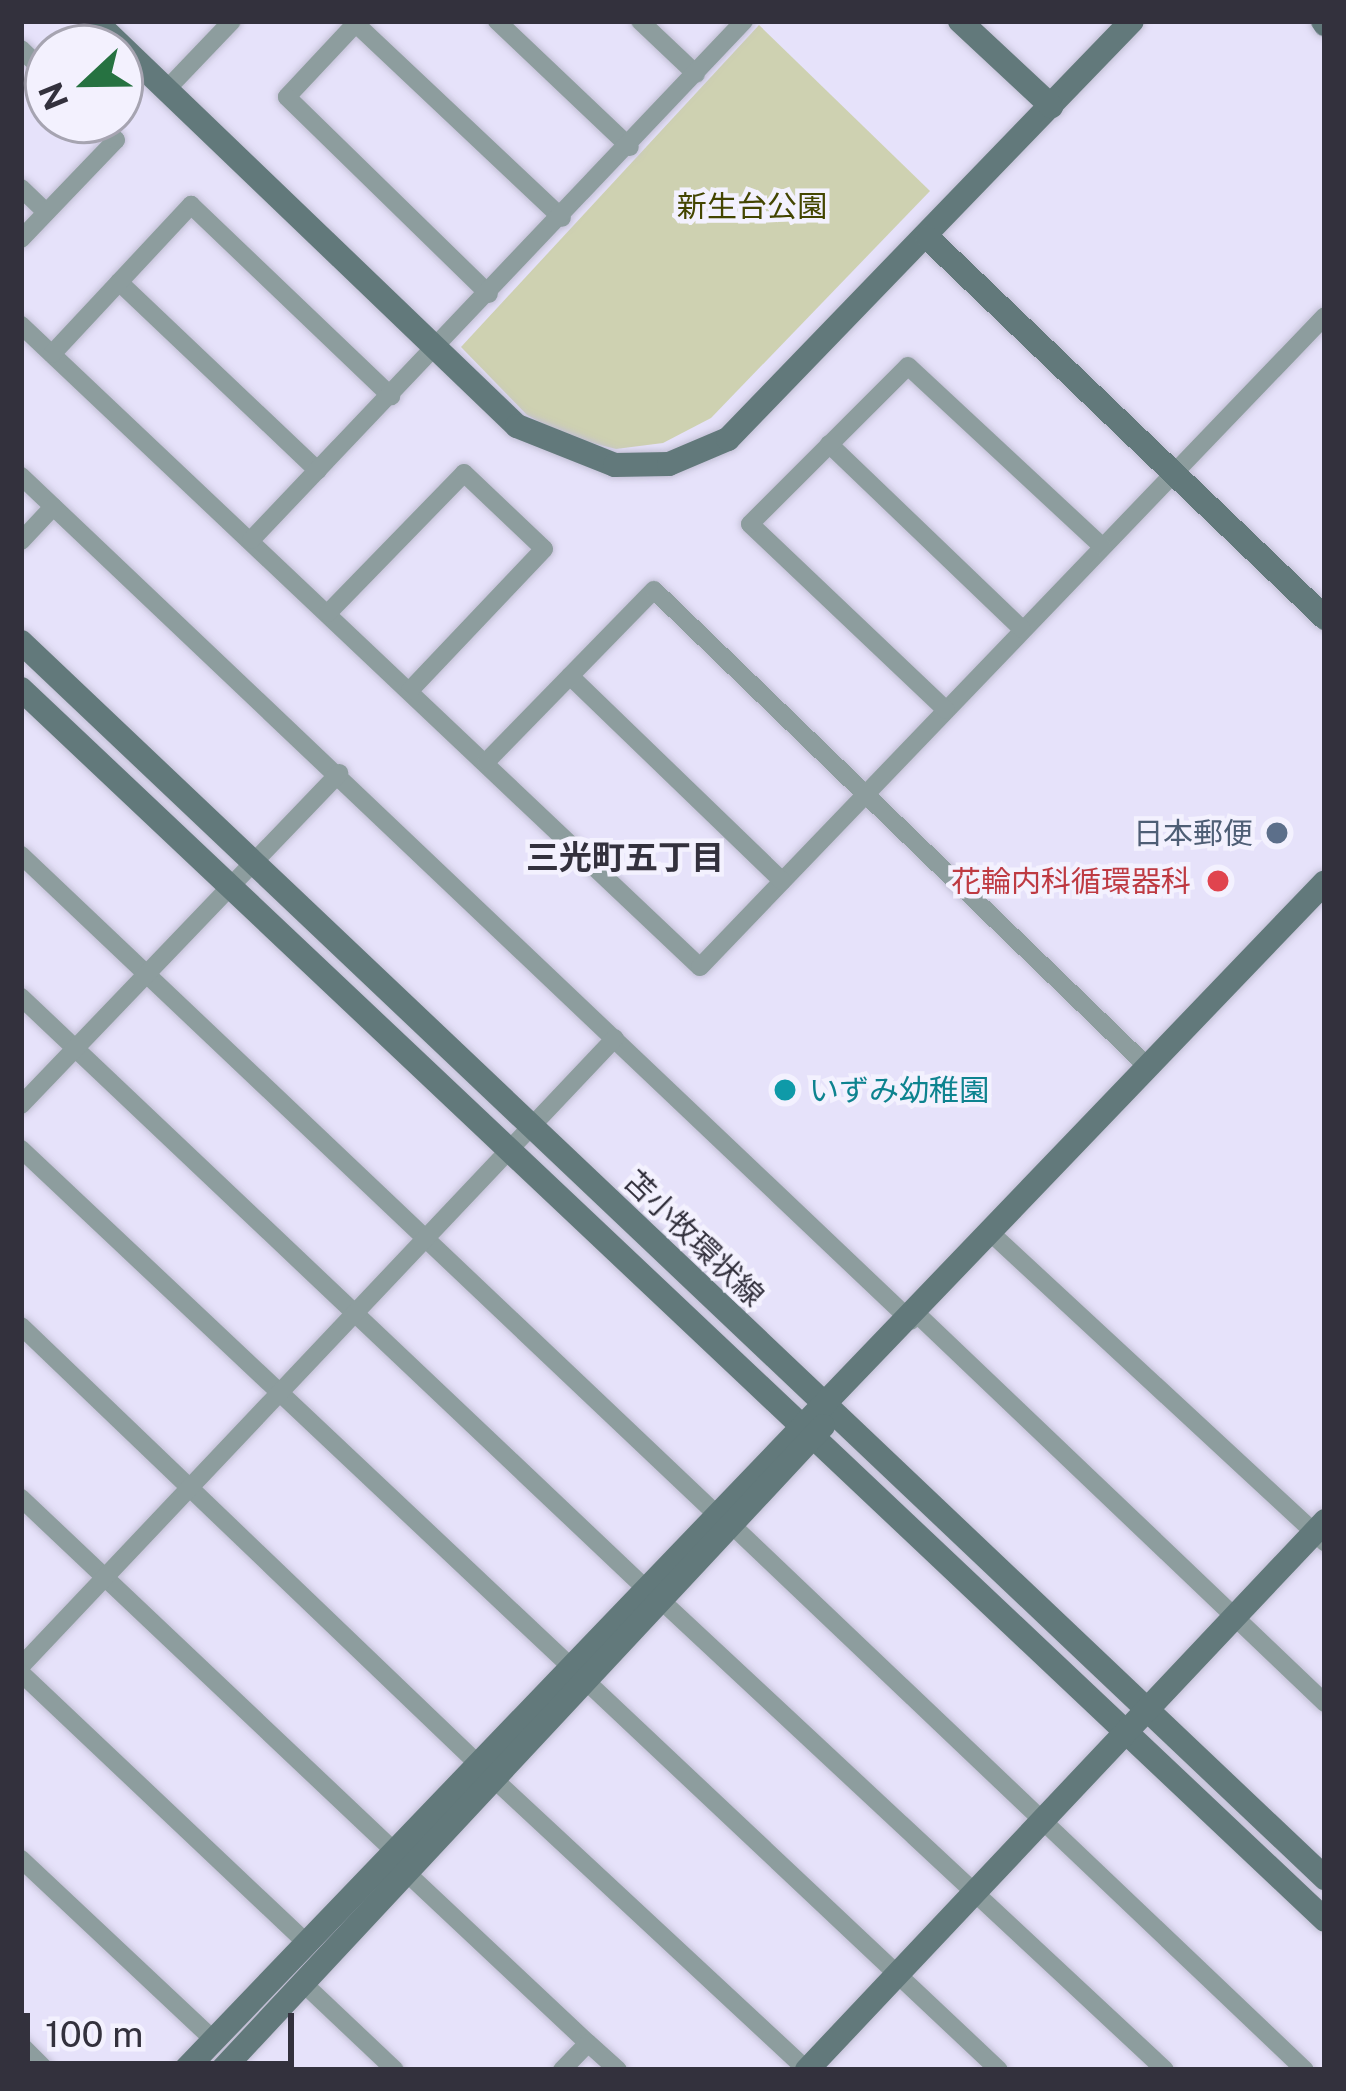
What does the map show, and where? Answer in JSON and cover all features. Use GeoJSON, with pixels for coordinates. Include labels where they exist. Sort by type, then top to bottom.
{"type":"FeatureCollection","features":[{"type":"Feature","properties":{"kind":"street"},"geometry":{"type":"LineString","coordinates":[[95,21],[517,426],[558,448],[615,465],[669,464],[728,439],[1129,22]]}},
{"type":"Feature","properties":{"kind":"street"},"geometry":{"type":"LineString","coordinates":[[166,89],[224,28],[201,21]]}},
{"type":"Feature","properties":{"kind":"street"},"geometry":{"type":"LineString","coordinates":[[496,21],[630,147]]}},
{"type":"Feature","properties":{"kind":"street"},"geometry":{"type":"LineString","coordinates":[[640,21],[696,74]]}},
{"type":"Feature","properties":{"kind":"street"},"geometry":{"type":"LineString","coordinates":[[251,541],[630,147],[744,21]]}},
{"type":"Feature","properties":{"kind":"street"},"geometry":{"type":"LineString","coordinates":[[960,21],[1051,106]]}},
{"type":"Feature","properties":{"kind":"street"},"geometry":{"type":"LineString","coordinates":[[489,294],[287,97],[356,22],[562,218]]}},
{"type":"Feature","properties":{"kind":"street"},"geometry":{"type":"LineString","coordinates":[[21,239],[112,144]]}},
{"type":"Feature","properties":{"kind":"street"},"geometry":{"type":"LineString","coordinates":[[21,188],[46,212]]}},
{"type":"Feature","properties":{"kind":"street"},"geometry":{"type":"LineString","coordinates":[[52,354],[191,205],[391,396]]}},
{"type":"Feature","properties":{"kind":"street"},"geometry":{"type":"LineString","coordinates":[[927,237],[1325,618]]}},
{"type":"Feature","properties":{"kind":"street"},"geometry":{"type":"LineString","coordinates":[[119,282],[318,471]]}},
{"type":"Feature","properties":{"kind":"street"},"geometry":{"type":"LineString","coordinates":[[21,325],[700,968],[1325,316]]}},
{"type":"Feature","properties":{"kind":"street"},"geometry":{"type":"LineString","coordinates":[[946,710],[749,524],[908,366],[1102,546]]}},
{"type":"Feature","properties":{"kind":"street"},"geometry":{"type":"LineString","coordinates":[[829,444],[1022,629]]}},
{"type":"Feature","properties":{"kind":"street"},"geometry":{"type":"LineString","coordinates":[[328,614],[464,473],[544,549],[410,690]]}},
{"type":"Feature","properties":{"kind":"street"},"geometry":{"type":"LineString","coordinates":[[21,476],[1325,1703]]}},
{"type":"Feature","properties":{"kind":"street"},"geometry":{"type":"LineString","coordinates":[[21,541],[53,507]]}},
{"type":"Feature","properties":{"kind":"street"},"geometry":{"type":"LineString","coordinates":[[486,762],[653,590],[1150,1068]]}},
{"type":"Feature","properties":{"kind":"street","name":"苫小牧環状線"},"geometry":{"type":"LineString","coordinates":[[21,642],[1325,1878]]}},
{"type":"Feature","properties":{"kind":"street"},"geometry":{"type":"LineString","coordinates":[[570,676],[782,880]]}},
{"type":"Feature","properties":{"kind":"street"},"geometry":{"type":"LineString","coordinates":[[21,689],[1325,1920]]}},
{"type":"Feature","properties":{"kind":"street"},"geometry":{"type":"LineString","coordinates":[[21,1105],[339,773]]}},
{"type":"Feature","properties":{"kind":"street"},"geometry":{"type":"LineString","coordinates":[[21,855],[714,1512]]}},
{"type":"Feature","properties":{"kind":"street"},"geometry":{"type":"LineString","coordinates":[[222,2070],[409,1875],[569,1666],[797,1423],[830,1407],[1325,882]]}},
{"type":"Feature","properties":{"kind":"street"},"geometry":{"type":"LineString","coordinates":[[21,997],[644,1587]]}},
{"type":"Feature","properties":{"kind":"street"},"geometry":{"type":"LineString","coordinates":[[308,1944],[21,1670],[615,1039]]}},
{"type":"Feature","properties":{"kind":"street"},"geometry":{"type":"LineString","coordinates":[[21,1148],[999,2070]]}},
{"type":"Feature","properties":{"kind":"street"},"geometry":{"type":"LineString","coordinates":[[23,1332],[807,2070],[1127,1735],[1233,1616],[1322,1532],[992,1234]]}},
{"type":"Feature","properties":{"kind":"street"},"geometry":{"type":"LineString","coordinates":[[184,2070],[394,1851],[589,1685],[818,1442],[830,1407]]}},
{"type":"Feature","properties":{"kind":"street"},"geometry":{"type":"LineString","coordinates":[[21,1498],[394,1851]]}},
{"type":"Feature","properties":{"kind":"street"},"geometry":{"type":"LineString","coordinates":[[736,1529],[1305,2070]]}},
{"type":"Feature","properties":{"kind":"street"},"geometry":{"type":"LineString","coordinates":[[665,1604],[969,1896],[1165,2070]]}},
{"type":"Feature","properties":{"kind":"street"},"geometry":{"type":"LineString","coordinates":[[21,1859],[214,2040]]}},
{"type":"Feature","properties":{"kind":"street"},"geometry":{"type":"LineString","coordinates":[[409,1875],[618,2070]]}},
{"type":"Feature","properties":{"kind":"street"},"geometry":{"type":"LineString","coordinates":[[304,1984],[395,2070]]}},
{"type":"Feature","properties":{"kind":"street"},"geometry":{"type":"LineString","coordinates":[[562,2070],[588,2042]]}},
{"type":"Feature","properties":{"kind":"street"},"geometry":{"type":"LineString","coordinates":[[21,2045],[46,2070]]}},
{"type":"Feature","properties":{"kind":"green space","name":"新生台公園"},"geometry":{"type":"Polygon","coordinates":[[[759,25],[930,191],[711,418],[663,443],[616,449],[568,437],[527,415],[461,347],[759,25]]]}},
{"type":"Feature","properties":{"kind":"place","name":"日本郵便"},"geometry":{"type":"Point","coordinates":[1277,833]}},
{"type":"Feature","properties":{"kind":"place","name":"花輪内科循環器科"},"geometry":{"type":"Point","coordinates":[1218,881]}},
{"type":"Feature","properties":{"kind":"place","name":"いずみ幼稚園"},"geometry":{"type":"Point","coordinates":[785,1090]}},
{"type":"Feature","properties":{"kind":"district","name":"三光町五丁目"},"geometry":{"type":"Point","coordinates":[625,858]}}]}
